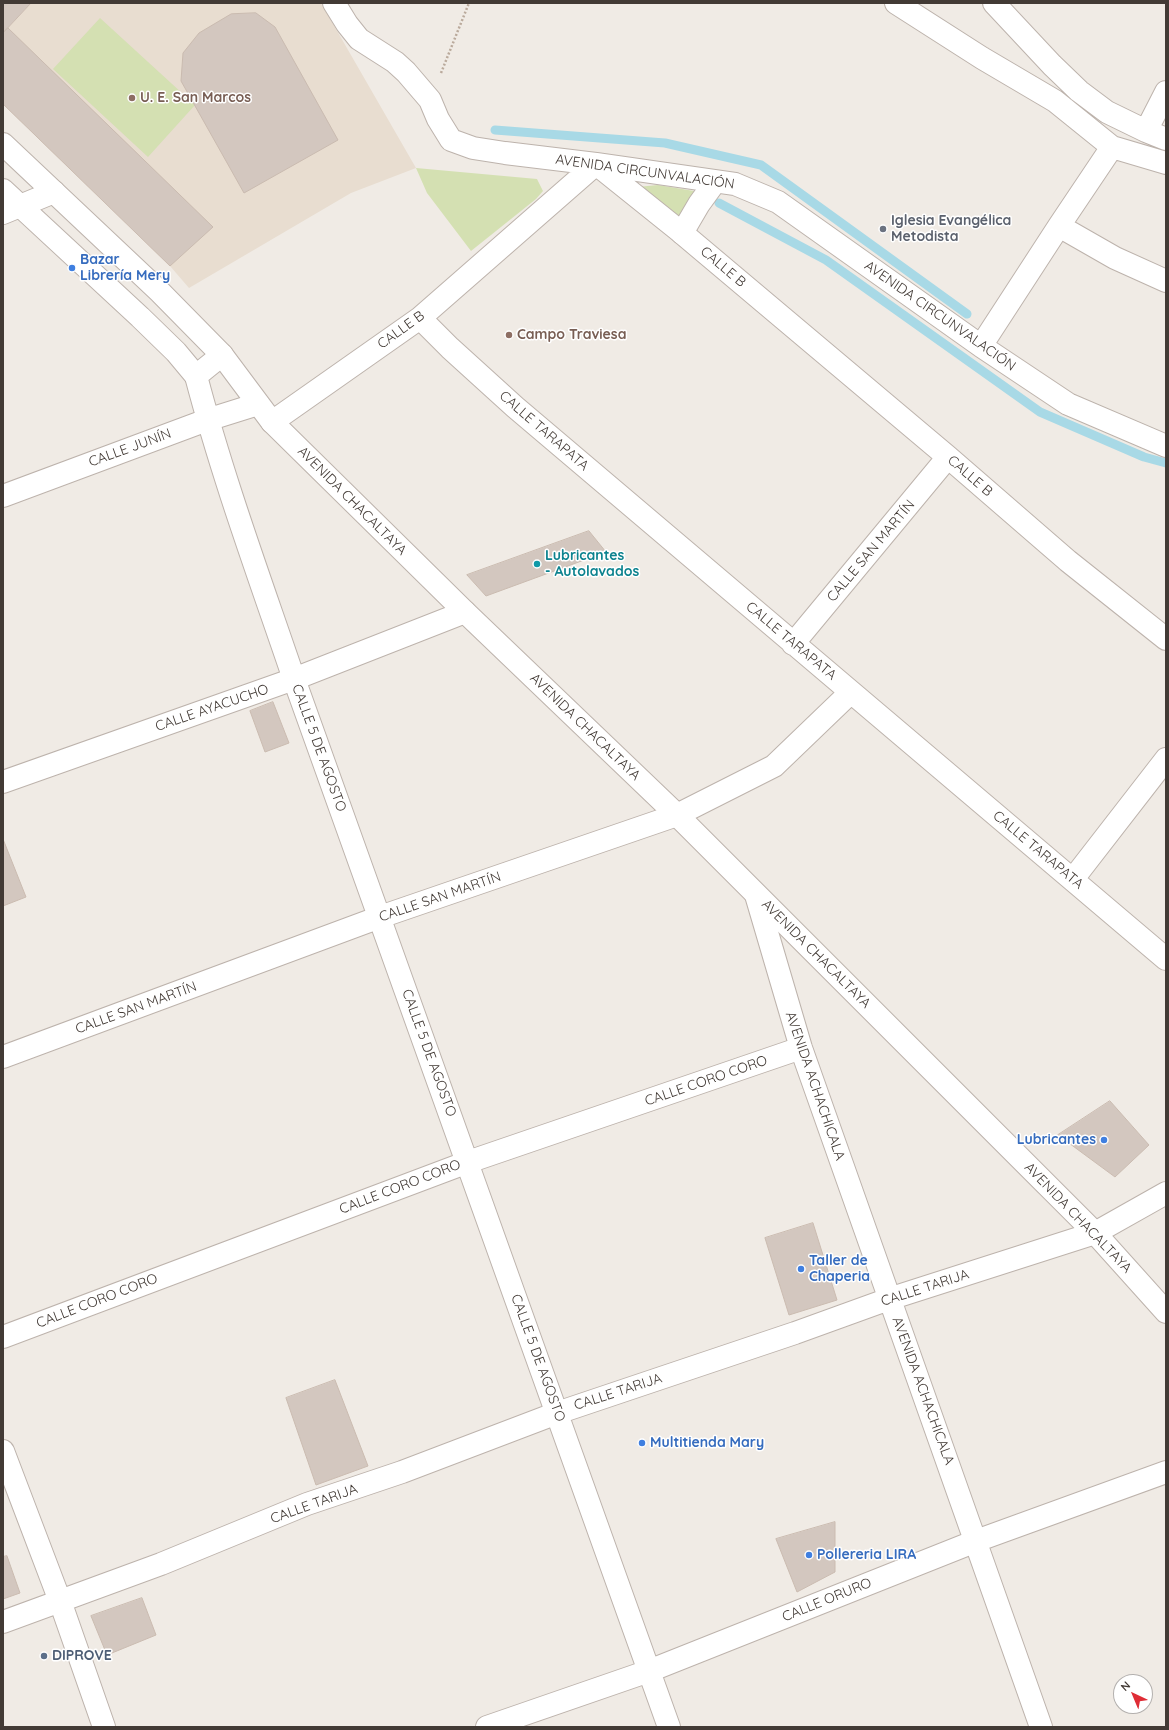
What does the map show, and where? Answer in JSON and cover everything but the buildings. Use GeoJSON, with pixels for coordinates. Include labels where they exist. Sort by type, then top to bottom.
{"type":"FeatureCollection","features":[{"type":"Feature","properties":{"kind":"street","name":"AVENIDA CIRCUNVALACIÓN"},"geometry":{"type":"LineString","coordinates":[[334,3],[347,24],[359,38],[406,72],[430,100],[438,119],[451,140],[473,148],[505,153],[596,164],[735,184],[778,202],[981,346],[1068,404],[1166,446]]}},
{"type":"Feature","properties":{"kind":"street"},"geometry":{"type":"LineString","coordinates":[[896,3],[982,58],[1055,101],[1112,147],[1166,162]]}},
{"type":"Feature","properties":{"kind":"street"},"geometry":{"type":"LineString","coordinates":[[994,3],[1042,55],[1079,91],[1107,112],[1166,139]]}},
{"type":"Feature","properties":{"kind":"street"},"geometry":{"type":"LineString","coordinates":[[1146,131],[1166,92]]}},
{"type":"Feature","properties":{"kind":"street","name":"AVENIDA CHACALTAYA"},"geometry":{"type":"LineString","coordinates":[[3,144],[160,292],[222,355],[272,422],[464,612],[677,815],[1095,1233],[1166,1312]]}},
{"type":"Feature","properties":{"kind":"street"},"geometry":{"type":"LineString","coordinates":[[981,346],[1112,147]]}},
{"type":"Feature","properties":{"kind":"street","name":"CALLE B"},"geometry":{"type":"LineString","coordinates":[[272,422],[420,318],[596,164],[682,233],[948,457],[1068,561],[1166,639]]}},
{"type":"Feature","properties":{"kind":"street"},"geometry":{"type":"LineString","coordinates":[[682,233],[699,204],[716,182]]}},
{"type":"Feature","properties":{"kind":"street"},"geometry":{"type":"LineString","coordinates":[[3,190],[12,210],[140,317],[176,352],[196,376],[222,355]]}},
{"type":"Feature","properties":{"kind":"street"},"geometry":{"type":"LineString","coordinates":[[12,210],[54,192]]}},
{"type":"Feature","properties":{"kind":"street"},"geometry":{"type":"LineString","coordinates":[[1059,226],[1115,258],[1166,281]]}},
{"type":"Feature","properties":{"kind":"street","name":"CALLE TARAPATA"},"geometry":{"type":"LineString","coordinates":[[420,318],[450,348],[515,407],[1166,959]]}},
{"type":"Feature","properties":{"kind":"street","name":"CALLE 5 DE AGOSTO"},"geometry":{"type":"LineString","coordinates":[[196,376],[207,420],[294,679],[669,1727]]}},
{"type":"Feature","properties":{"kind":"street","name":"CALLE JUNÍN"},"geometry":{"type":"LineString","coordinates":[[3,496],[207,420],[258,404]]}},
{"type":"Feature","properties":{"kind":"street","name":"CALLE SAN MARTÍN"},"geometry":{"type":"LineString","coordinates":[[793,644],[948,457]]}},
{"type":"Feature","properties":{"kind":"street","name":"CALLE AYACUCHO"},"geometry":{"type":"LineString","coordinates":[[3,782],[294,679],[464,612]]}},
{"type":"Feature","properties":{"kind":"street","name":"CALLE SAN MARTÍN"},"geometry":{"type":"LineString","coordinates":[[3,1057],[380,917],[677,815],[774,766],[851,692]]}},
{"type":"Feature","properties":{"kind":"street"},"geometry":{"type":"LineString","coordinates":[[1073,879],[1166,759]]}},
{"type":"Feature","properties":{"kind":"street","name":"AVENIDA ACHACHICALA"},"geometry":{"type":"LineString","coordinates":[[756,894],[801,1048],[1041,1727]]}},
{"type":"Feature","properties":{"kind":"street","name":"CALLE CORO CORO"},"geometry":{"type":"LineString","coordinates":[[3,1337],[468,1162],[801,1048]]}},
{"type":"Feature","properties":{"kind":"street","name":"CALLE TARIJA"},"geometry":{"type":"LineString","coordinates":[[3,1622],[161,1564],[307,1504],[402,1472],[557,1413],[795,1333],[890,1299],[1095,1233],[1166,1193]]}},
{"type":"Feature","properties":{"kind":"street"},"geometry":{"type":"LineString","coordinates":[[3,1451],[60,1601],[104,1727]]}},
{"type":"Feature","properties":{"kind":"street","name":"CALLE ORURO"},"geometry":{"type":"LineString","coordinates":[[487,1727],[649,1670],[976,1541],[1166,1472]]}},
{"type":"Feature","properties":{"kind":"path"},"geometry":{"type":"LineString","coordinates":[[430,100],[469,3]]}},
{"type":"Feature","properties":{"kind":"shaded area"},"geometry":{"type":"Polygon","coordinates":[[[31,3],[321,3],[416,168],[351,193],[189,288],[170,266],[3,104],[3,33],[31,3]]]}},
{"type":"Feature","properties":{"kind":"green space"},"geometry":{"type":"Polygon","coordinates":[[[100,18],[195,105],[148,157],[53,69],[100,18]]]}},
{"type":"Feature","properties":{"kind":"green space"},"geometry":{"type":"Polygon","coordinates":[[[416,168],[537,179],[543,191],[536,199],[471,251],[427,193],[416,168]]]}},
{"type":"Feature","properties":{"kind":"green space"},"geometry":{"type":"Polygon","coordinates":[[[658,185],[700,192],[680,219],[637,187],[658,185]]]}},
{"type":"Feature","properties":{"kind":"waterway"},"geometry":{"type":"LineString","coordinates":[[495,130],[665,143],[761,165],[967,314]]}},
{"type":"Feature","properties":{"kind":"waterway"},"geometry":{"type":"LineString","coordinates":[[719,203],[826,260],[1040,412],[1144,457],[1166,463]]}},
{"type":"Feature","properties":{"kind":"place","name":"U. E. San Marcos"},"geometry":{"type":"Point","coordinates":[132,98]}},
{"type":"Feature","properties":{"kind":"place","name":"Iglesia Evangélica Metodista"},"geometry":{"type":"Point","coordinates":[883,229]}},
{"type":"Feature","properties":{"kind":"place","name":"Bazar Librería Mery"},"geometry":{"type":"Point","coordinates":[72,268]}},
{"type":"Feature","properties":{"kind":"place","name":"Campo Traviesa"},"geometry":{"type":"Point","coordinates":[509,335]}},
{"type":"Feature","properties":{"kind":"place","name":"Lubricantes - Autolavados"},"geometry":{"type":"Point","coordinates":[537,564]}},
{"type":"Feature","properties":{"kind":"place","name":"Lubricantes"},"geometry":{"type":"Point","coordinates":[1104,1140]}},
{"type":"Feature","properties":{"kind":"place","name":"Taller de Chaperia"},"geometry":{"type":"Point","coordinates":[801,1269]}},
{"type":"Feature","properties":{"kind":"place","name":"Multitienda Mary"},"geometry":{"type":"Point","coordinates":[642,1443]}},
{"type":"Feature","properties":{"kind":"place","name":"Pollereria LIRA"},"geometry":{"type":"Point","coordinates":[809,1555]}},
{"type":"Feature","properties":{"kind":"place","name":"DIPROVE"},"geometry":{"type":"Point","coordinates":[44,1656]}}]}
